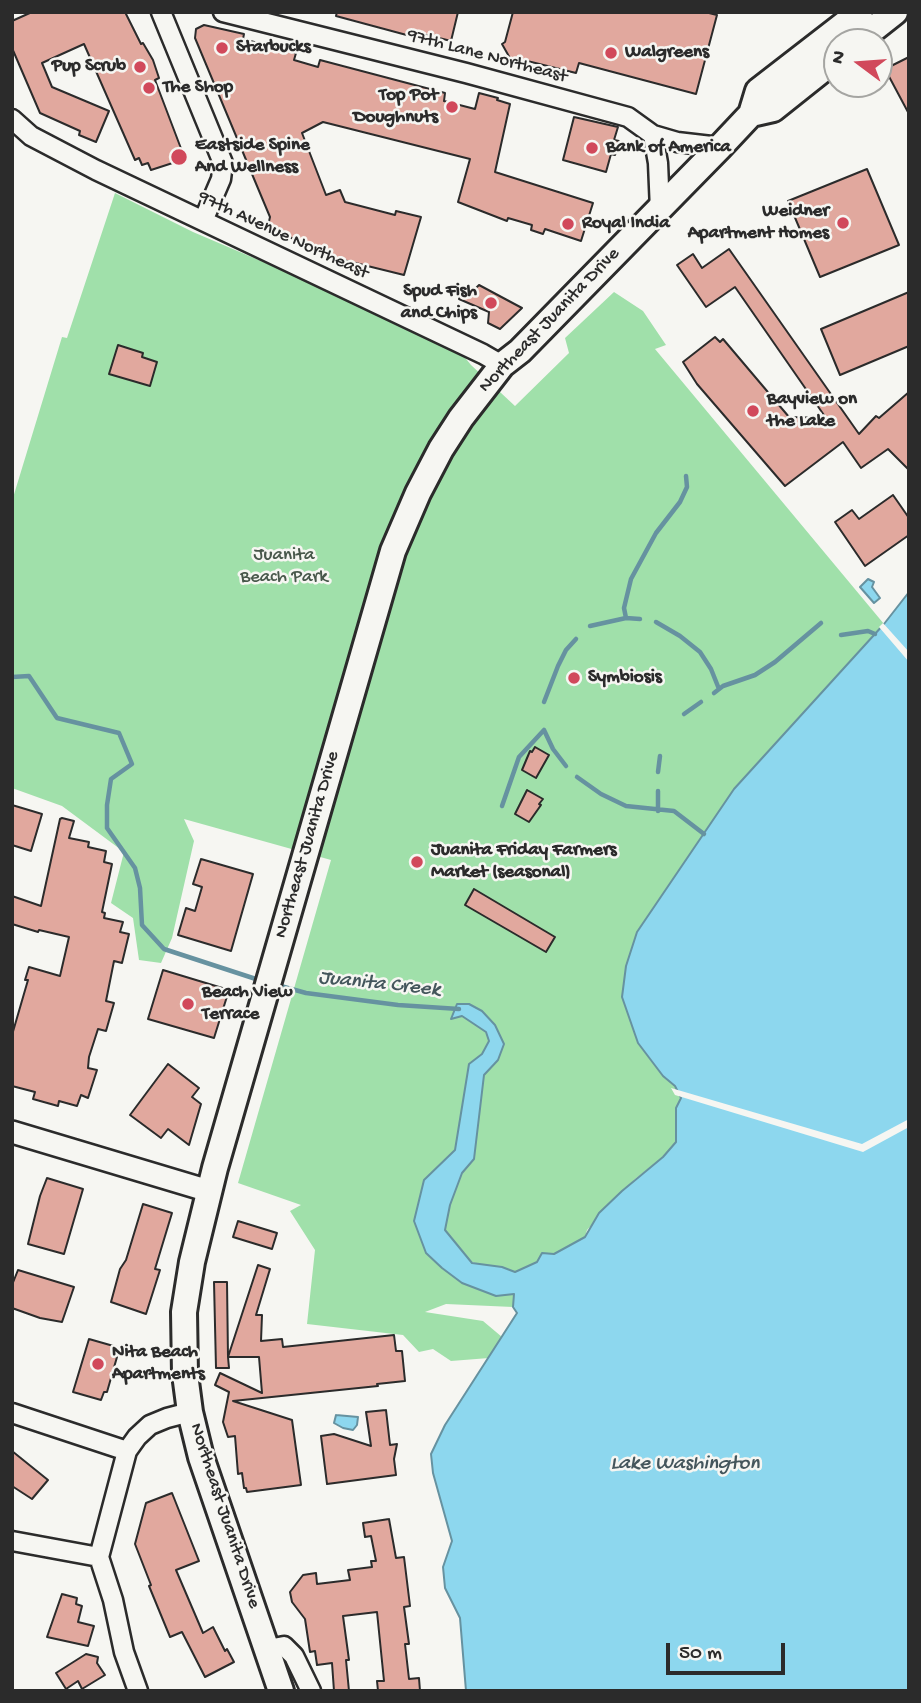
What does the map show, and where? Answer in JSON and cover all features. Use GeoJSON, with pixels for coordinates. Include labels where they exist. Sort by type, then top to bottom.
{"type":"FeatureCollection","features":[{"type":"Feature","properties":{"kind":"main road","name":"Northeast Juanita Drive"},"geometry":{"type":"LineString","coordinates":[[281,1691],[201,1457],[190,1412],[185,1374],[184,1312],[189,1275],[209,1191],[393,551],[441,449],[502,365],[520,351],[660,210],[751,114],[758,91],[860,12]]}},
{"type":"Feature","properties":{"kind":"main road"},"geometry":{"type":"LineString","coordinates":[[875,28],[895,12]]}},
{"type":"Feature","properties":{"kind":"main road","name":"Northeast Juanita Drive"},"geometry":{"type":"LineString","coordinates":[[751,114],[773,109],[823,69]]}},
{"type":"Feature","properties":{"kind":"street"},"geometry":{"type":"LineString","coordinates":[[161,12],[223,163],[221,179],[203,221]]}},
{"type":"Feature","properties":{"kind":"street","name":"97th Lane Northeast"},"geometry":{"type":"LineString","coordinates":[[223,12],[453,69],[628,117],[653,135],[677,142],[720,147]]}},
{"type":"Feature","properties":{"kind":"street","name":"97th Avenue Northeast"},"geometry":{"type":"LineString","coordinates":[[12,119],[31,136],[502,365]]}},
{"type":"Feature","properties":{"kind":"street"},"geometry":{"type":"LineString","coordinates":[[653,135],[658,163],[660,210]]}},
{"type":"Feature","properties":{"kind":"street"},"geometry":{"type":"LineString","coordinates":[[12,1132],[209,1191]]}},
{"type":"Feature","properties":{"kind":"street"},"geometry":{"type":"LineString","coordinates":[[138,1691],[124,1652],[117,1613],[99,1557],[127,1451],[142,1429],[190,1412]]}},
{"type":"Feature","properties":{"kind":"street"},"geometry":{"type":"LineString","coordinates":[[12,1413],[127,1451]]}},
{"type":"Feature","properties":{"kind":"street"},"geometry":{"type":"LineString","coordinates":[[12,1541],[99,1557]]}},
{"type":"Feature","properties":{"kind":"street"},"geometry":{"type":"LineString","coordinates":[[268,1649],[284,1646],[294,1656],[311,1691]]}},
{"type":"Feature","properties":{"kind":"green space","name":"Juanita Beach Park"},"geometry":{"type":"Polygon","coordinates":[[[115,193],[193,232],[343,296],[462,354],[515,406],[569,353],[565,338],[614,292],[643,311],[666,345],[655,349],[884,624],[734,789],[637,932],[622,997],[638,1043],[663,1076],[675,1086],[681,1098],[676,1108],[676,1142],[663,1157],[635,1179],[587,1230],[585,1237],[518,1278],[476,1263],[426,1253],[462,1283],[515,1294],[513,1307],[446,1304],[425,1312],[483,1321],[502,1337],[489,1358],[451,1361],[433,1349],[419,1352],[403,1335],[307,1324],[315,1250],[290,1211],[301,1205],[238,1183],[331,860],[184,819],[194,841],[172,938],[161,963],[139,960],[133,918],[111,903],[124,852],[62,806],[12,788],[12,501],[62,337],[67,338],[115,193]]]}},
{"type":"Feature","properties":{"kind":"water"},"geometry":{"type":"Polygon","coordinates":[[[868,579],[874,582],[872,587],[880,598],[874,603],[860,587],[868,579]]]}},
{"type":"Feature","properties":{"kind":"water","name":"Lake Washington"},"geometry":{"type":"Polygon","coordinates":[[[909,592],[909,1691],[466,1691],[460,1618],[445,1588],[443,1567],[452,1541],[433,1473],[431,1454],[445,1425],[517,1313],[513,1307],[514,1294],[496,1296],[462,1283],[442,1268],[426,1253],[414,1221],[424,1180],[455,1150],[469,1064],[482,1054],[489,1041],[486,1032],[462,1016],[451,1019],[457,1004],[469,1004],[482,1011],[495,1025],[504,1044],[498,1060],[484,1075],[474,1159],[462,1173],[450,1205],[445,1230],[472,1263],[502,1267],[515,1272],[537,1262],[542,1253],[554,1254],[585,1237],[599,1213],[663,1157],[676,1142],[676,1108],[681,1098],[675,1086],[663,1076],[638,1043],[622,997],[626,966],[637,932],[734,789],[884,624],[909,592]]]}},
{"type":"Feature","properties":{"kind":"water"},"geometry":{"type":"Polygon","coordinates":[[[336,1415],[358,1417],[357,1425],[353,1430],[343,1428],[334,1423],[336,1415]]]}},
{"type":"Feature","properties":{"kind":"pier"},"geometry":{"type":"Polygon","coordinates":[[[883,623],[909,652],[909,662],[879,627],[883,623]]]}},
{"type":"Feature","properties":{"kind":"pier"},"geometry":{"type":"Polygon","coordinates":[[[671,1088],[862,1144],[909,1119],[909,1127],[863,1152],[675,1095],[671,1088]]]}},
{"type":"Feature","properties":{"kind":"building"},"geometry":{"type":"Polygon","coordinates":[[[32,12],[125,12],[141,44],[143,43],[153,60],[159,78],[155,80],[185,159],[151,170],[148,163],[142,165],[139,158],[135,160],[84,44],[42,63],[52,87],[109,111],[96,142],[79,135],[80,131],[40,113],[12,48],[12,21],[32,12]]]}},
{"type":"Feature","properties":{"kind":"building"},"geometry":{"type":"Polygon","coordinates":[[[337,12],[458,12],[451,41],[415,32],[414,37],[336,16],[337,12]]]}},
{"type":"Feature","properties":{"kind":"building"},"geometry":{"type":"Polygon","coordinates":[[[513,12],[705,12],[717,15],[696,94],[579,63],[576,73],[515,58],[511,60],[502,44],[505,42],[513,12]]]}},
{"type":"Feature","properties":{"kind":"building"},"geometry":{"type":"Polygon","coordinates":[[[204,25],[244,34],[243,39],[296,53],[294,60],[318,67],[320,60],[445,93],[444,101],[475,109],[479,93],[510,104],[495,172],[593,203],[581,241],[545,229],[543,234],[531,230],[532,225],[508,218],[507,221],[458,202],[470,159],[323,122],[302,133],[326,195],[340,190],[345,202],[395,215],[396,211],[421,217],[404,275],[327,256],[268,226],[270,217],[195,38],[196,29],[204,25]]]}},
{"type":"Feature","properties":{"kind":"building"},"geometry":{"type":"Polygon","coordinates":[[[909,57],[909,114],[893,84],[893,65],[909,57]]]}},
{"type":"Feature","properties":{"kind":"building","name":"Bank of America"},"geometry":{"type":"Polygon","coordinates":[[[574,117],[618,127],[614,140],[619,141],[615,155],[611,154],[606,172],[563,160],[574,117]]]}},
{"type":"Feature","properties":{"kind":"building","name":"Weidner Apartment Homes"},"geometry":{"type":"Polygon","coordinates":[[[867,169],[899,245],[820,277],[788,201],[867,169]]]}},
{"type":"Feature","properties":{"kind":"building"},"geometry":{"type":"Polygon","coordinates":[[[729,249],[859,434],[876,416],[879,418],[909,392],[909,470],[888,449],[861,468],[843,442],[785,486],[697,384],[683,362],[715,337],[720,342],[723,339],[789,417],[826,418],[735,287],[706,307],[677,265],[693,254],[702,268],[729,249]]]}},
{"type":"Feature","properties":{"kind":"building","name":"Spud Fish and Chips"},"geometry":{"type":"Polygon","coordinates":[[[479,285],[522,308],[500,329],[488,323],[489,312],[459,299],[463,286],[474,290],[479,285]]]}},
{"type":"Feature","properties":{"kind":"building"},"geometry":{"type":"Polygon","coordinates":[[[909,292],[909,346],[840,375],[821,329],[909,292]]]}},
{"type":"Feature","properties":{"kind":"building"},"geometry":{"type":"Polygon","coordinates":[[[118,345],[143,353],[142,357],[157,362],[150,386],[109,374],[118,345]]]}},
{"type":"Feature","properties":{"kind":"building"},"geometry":{"type":"Polygon","coordinates":[[[893,495],[909,518],[909,535],[865,566],[835,522],[852,510],[859,519],[893,495]]]}},
{"type":"Feature","properties":{"kind":"building"},"geometry":{"type":"Polygon","coordinates":[[[535,747],[549,755],[536,778],[522,770],[530,751],[535,747]]]}},
{"type":"Feature","properties":{"kind":"building"},"geometry":{"type":"Polygon","coordinates":[[[527,790],[543,799],[529,822],[515,814],[527,790]]]}},
{"type":"Feature","properties":{"kind":"building"},"geometry":{"type":"Polygon","coordinates":[[[12,805],[42,814],[31,851],[12,845],[12,805]]]}},
{"type":"Feature","properties":{"kind":"building"},"geometry":{"type":"Polygon","coordinates":[[[62,818],[74,821],[69,838],[89,842],[88,847],[106,851],[104,862],[112,864],[102,912],[105,913],[104,918],[123,922],[120,932],[129,934],[122,963],[114,961],[106,1001],[114,1003],[106,1031],[98,1029],[89,1057],[88,1068],[97,1070],[88,1098],[81,1095],[77,1106],[59,1101],[58,1106],[33,1099],[35,1092],[12,1086],[12,1035],[28,980],[25,980],[29,967],[60,976],[69,937],[12,924],[12,896],[41,906],[62,818]]]}},
{"type":"Feature","properties":{"kind":"building"},"geometry":{"type":"Polygon","coordinates":[[[201,859],[253,874],[231,951],[178,935],[186,908],[195,911],[202,887],[193,884],[201,859]]]}},
{"type":"Feature","properties":{"kind":"building"},"geometry":{"type":"Polygon","coordinates":[[[474,889],[555,937],[546,952],[465,905],[474,889]]]}},
{"type":"Feature","properties":{"kind":"building","name":"Beach View Terrace"},"geometry":{"type":"Polygon","coordinates":[[[163,970],[229,990],[214,1038],[148,1019],[163,970]]]}},
{"type":"Feature","properties":{"kind":"building"},"geometry":{"type":"Polygon","coordinates":[[[168,1064],[199,1088],[192,1097],[201,1104],[189,1145],[168,1129],[161,1138],[130,1115],[168,1064]]]}},
{"type":"Feature","properties":{"kind":"building"},"geometry":{"type":"Polygon","coordinates":[[[47,1178],[83,1189],[64,1254],[28,1244],[47,1178]]]}},
{"type":"Feature","properties":{"kind":"building"},"geometry":{"type":"Polygon","coordinates":[[[143,1204],[172,1213],[155,1269],[160,1270],[146,1314],[111,1302],[143,1204]]]}},
{"type":"Feature","properties":{"kind":"building"},"geometry":{"type":"Polygon","coordinates":[[[238,1221],[277,1233],[272,1249],[233,1237],[238,1221]]]}},
{"type":"Feature","properties":{"kind":"building"},"geometry":{"type":"Polygon","coordinates":[[[258,1265],[270,1269],[256,1315],[262,1315],[261,1341],[282,1339],[283,1347],[394,1335],[396,1351],[402,1351],[405,1381],[233,1401],[292,1420],[301,1485],[247,1492],[242,1473],[238,1474],[235,1436],[228,1437],[223,1422],[229,1392],[215,1385],[220,1373],[262,1393],[259,1357],[228,1357],[258,1265]]]}},
{"type":"Feature","properties":{"kind":"building"},"geometry":{"type":"Polygon","coordinates":[[[18,1270],[74,1287],[62,1322],[12,1308],[12,1285],[18,1270]]]}},
{"type":"Feature","properties":{"kind":"building"},"geometry":{"type":"Polygon","coordinates":[[[214,1282],[227,1282],[229,1368],[216,1368],[214,1282]]]}},
{"type":"Feature","properties":{"kind":"building","name":"Nita Beach Apartments"},"geometry":{"type":"Polygon","coordinates":[[[89,1339],[117,1347],[114,1356],[117,1357],[107,1392],[104,1392],[101,1400],[73,1392],[89,1339]]]}},
{"type":"Feature","properties":{"kind":"building"},"geometry":{"type":"Polygon","coordinates":[[[386,1410],[390,1445],[397,1444],[394,1459],[396,1475],[327,1484],[321,1436],[334,1434],[371,1446],[366,1412],[386,1410]]]}},
{"type":"Feature","properties":{"kind":"building"},"geometry":{"type":"Polygon","coordinates":[[[12,1451],[48,1480],[32,1499],[12,1486],[12,1451]]]}},
{"type":"Feature","properties":{"kind":"building"},"geometry":{"type":"Polygon","coordinates":[[[172,1493],[199,1561],[176,1570],[203,1633],[213,1627],[234,1662],[205,1677],[182,1632],[170,1637],[135,1544],[146,1503],[172,1493]]]}},
{"type":"Feature","properties":{"kind":"building"},"geometry":{"type":"Polygon","coordinates":[[[389,1519],[396,1558],[404,1557],[410,1606],[404,1607],[409,1644],[405,1644],[409,1679],[419,1678],[420,1691],[378,1691],[377,1681],[384,1681],[377,1612],[343,1616],[349,1660],[346,1660],[349,1691],[334,1691],[332,1663],[317,1665],[315,1651],[310,1652],[305,1619],[292,1602],[290,1592],[303,1575],[316,1573],[317,1584],[350,1580],[348,1570],[372,1567],[371,1561],[376,1561],[371,1536],[365,1537],[363,1523],[389,1519]]]}},
{"type":"Feature","properties":{"kind":"building"},"geometry":{"type":"Polygon","coordinates":[[[62,1594],[77,1598],[76,1604],[82,1606],[78,1622],[94,1626],[88,1646],[47,1637],[62,1594]]]}},
{"type":"Feature","properties":{"kind":"building"},"geometry":{"type":"Polygon","coordinates":[[[86,1654],[98,1657],[97,1663],[105,1675],[82,1689],[78,1681],[66,1689],[56,1673],[86,1654]]]}},
{"type":"Feature","properties":{"kind":"waterway"},"geometry":{"type":"LineString","coordinates":[[626,618],[624,608],[631,579],[656,533],[680,502],[687,487],[686,476]]}},
{"type":"Feature","properties":{"kind":"waterway"},"geometry":{"type":"LineString","coordinates":[[590,626],[626,618],[640,619]]}},
{"type":"Feature","properties":{"kind":"waterway"},"geometry":{"type":"LineString","coordinates":[[656,622],[700,652],[719,689]]}},
{"type":"Feature","properties":{"kind":"waterway"},"geometry":{"type":"LineString","coordinates":[[714,693],[723,686],[755,675],[775,662],[821,623]]}},
{"type":"Feature","properties":{"kind":"waterway"},"geometry":{"type":"LineString","coordinates":[[841,635],[868,631],[875,634]]}},
{"type":"Feature","properties":{"kind":"waterway"},"geometry":{"type":"LineString","coordinates":[[544,702],[566,650],[576,639]]}},
{"type":"Feature","properties":{"kind":"waterway","name":"Juanita Creek"},"geometry":{"type":"LineString","coordinates":[[12,677],[29,676],[57,718],[119,733],[132,764],[111,779],[107,828],[135,868],[140,888],[142,925],[164,949],[262,981]]}},
{"type":"Feature","properties":{"kind":"waterway"},"geometry":{"type":"LineString","coordinates":[[684,714],[701,702]]}},
{"type":"Feature","properties":{"kind":"waterway"},"geometry":{"type":"LineString","coordinates":[[502,806],[519,757],[544,730],[553,749],[566,766]]}},
{"type":"Feature","properties":{"kind":"waterway"},"geometry":{"type":"LineString","coordinates":[[658,772],[660,756]]}},
{"type":"Feature","properties":{"kind":"waterway"},"geometry":{"type":"LineString","coordinates":[[577,777],[601,794],[626,806],[674,811],[704,834]]}},
{"type":"Feature","properties":{"kind":"waterway"},"geometry":{"type":"LineString","coordinates":[[658,791],[658,811]]}},
{"type":"Feature","properties":{"kind":"waterway","name":"Juanita Creek"},"geometry":{"type":"LineString","coordinates":[[277,985],[306,993],[398,1005],[459,1009]]}},
{"type":"Feature","properties":{"kind":"place","name":"Starbucks"},"geometry":{"type":"Point","coordinates":[222,48]}},
{"type":"Feature","properties":{"kind":"place","name":"Walgreens"},"geometry":{"type":"Point","coordinates":[611,53]}},
{"type":"Feature","properties":{"kind":"place","name":"Pup Scrub"},"geometry":{"type":"Point","coordinates":[140,67]}},
{"type":"Feature","properties":{"kind":"place","name":"The Shop"},"geometry":{"type":"Point","coordinates":[149,88]}},
{"type":"Feature","properties":{"kind":"place","name":"Top Pot Doughnuts"},"geometry":{"type":"Point","coordinates":[452,107]}},
{"type":"Feature","properties":{"kind":"place","name":"Bank of America"},"geometry":{"type":"Point","coordinates":[592,148]}},
{"type":"Feature","properties":{"kind":"place","name":"Eastside Spine And Wellness"},"geometry":{"type":"Point","coordinates":[179,157]}},
{"type":"Feature","properties":{"kind":"place","name":"Weidner Apartment Homes"},"geometry":{"type":"Point","coordinates":[843,223]}},
{"type":"Feature","properties":{"kind":"place","name":"Royal India"},"geometry":{"type":"Point","coordinates":[568,224]}},
{"type":"Feature","properties":{"kind":"place","name":"Spud Fish and Chips"},"geometry":{"type":"Point","coordinates":[491,303]}},
{"type":"Feature","properties":{"kind":"place","name":"Bayview on the Lake"},"geometry":{"type":"Point","coordinates":[753,411]}},
{"type":"Feature","properties":{"kind":"place","name":"Symbiosis"},"geometry":{"type":"Point","coordinates":[574,678]}},
{"type":"Feature","properties":{"kind":"place","name":"Juanita Friday Farmers Market (seasonal)"},"geometry":{"type":"Point","coordinates":[417,862]}},
{"type":"Feature","properties":{"kind":"place","name":"Beach View Terrace"},"geometry":{"type":"Point","coordinates":[188,1004]}},
{"type":"Feature","properties":{"kind":"place","name":"Nita Beach Apartments"},"geometry":{"type":"Point","coordinates":[98,1364]}}]}
